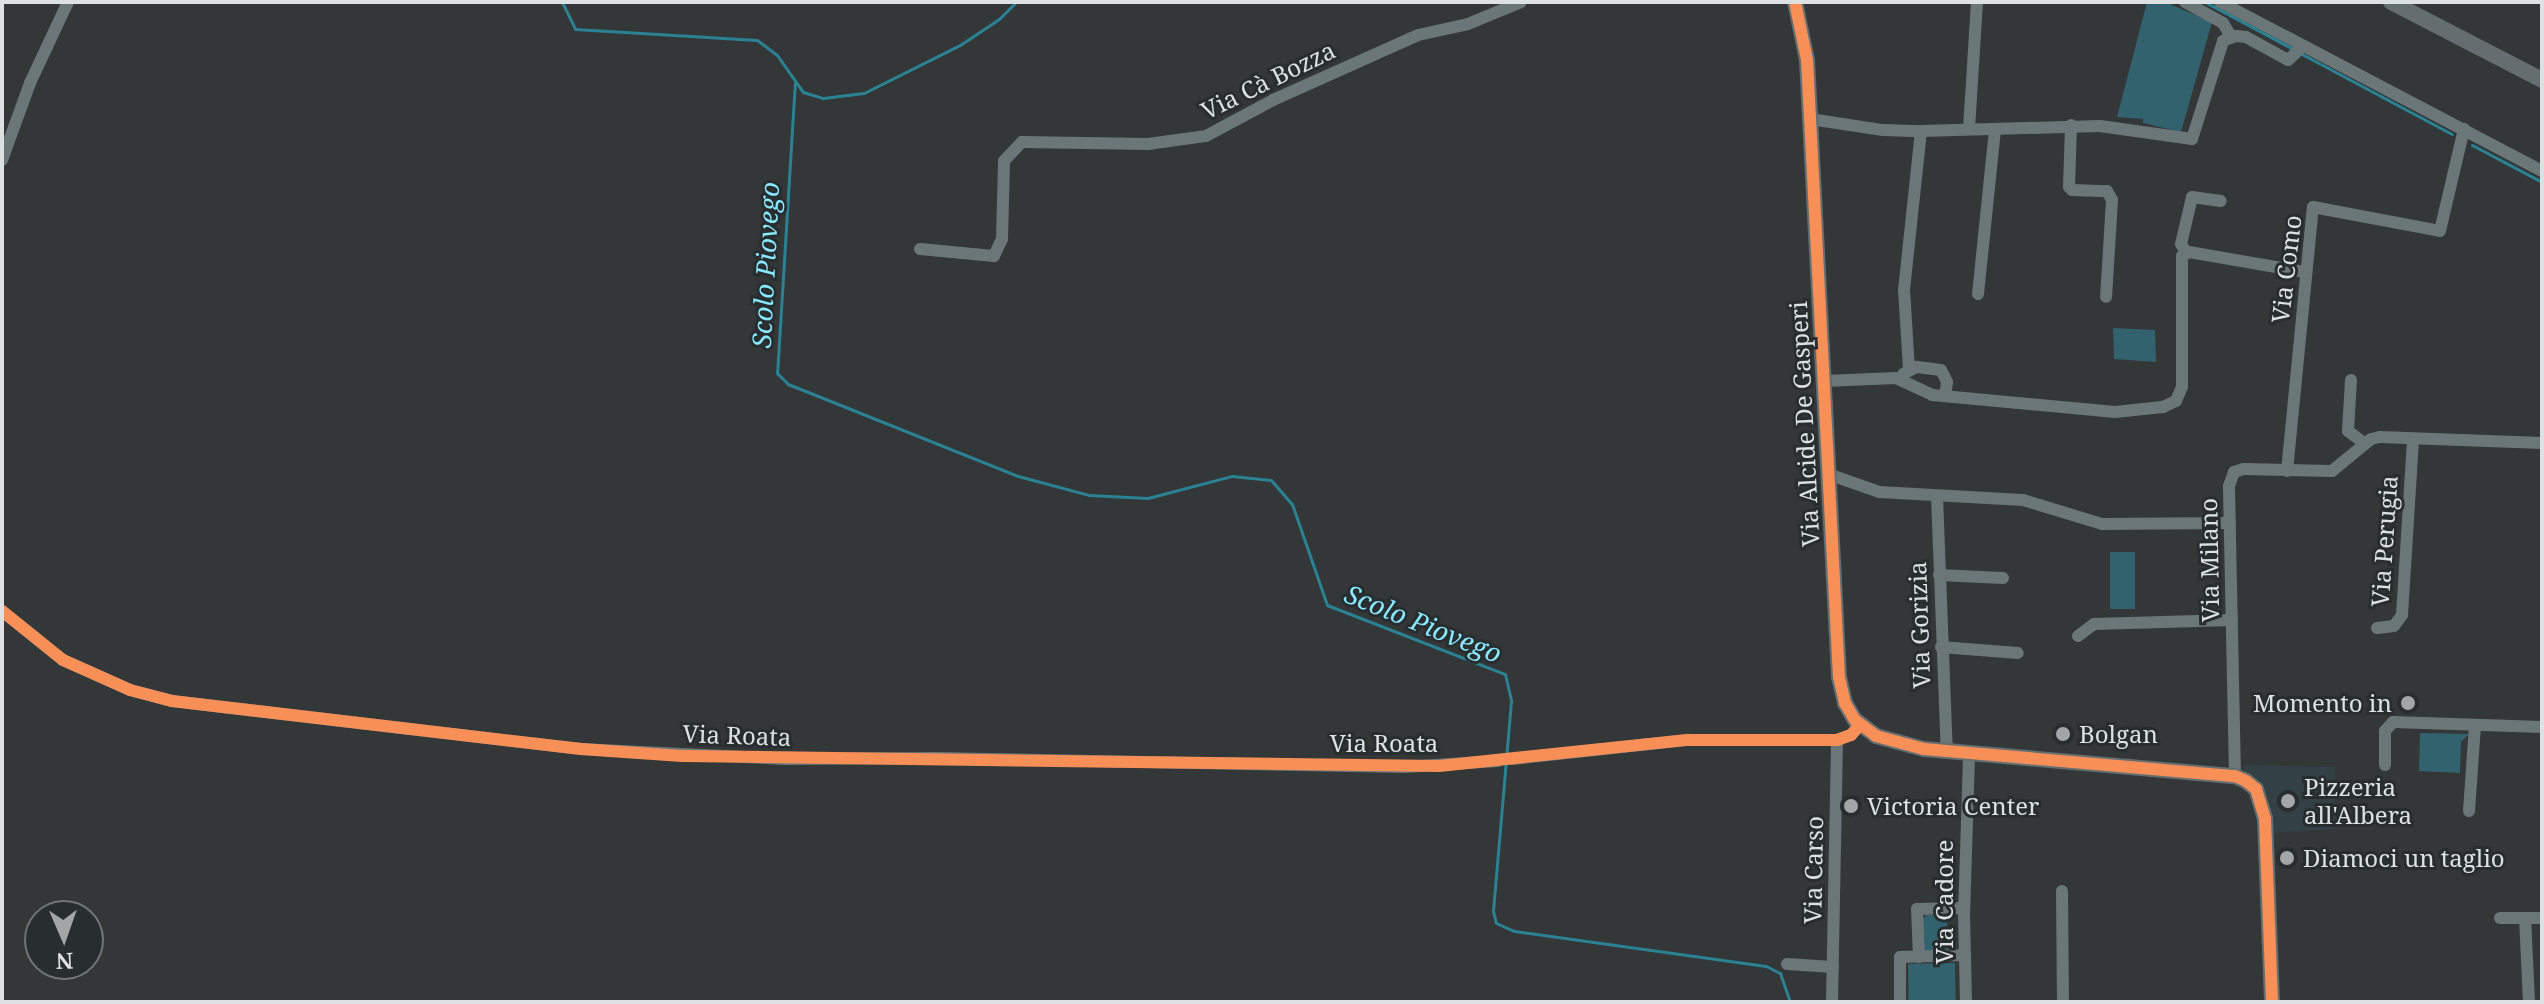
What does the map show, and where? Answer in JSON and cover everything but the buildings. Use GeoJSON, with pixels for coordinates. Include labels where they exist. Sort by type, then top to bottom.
{"type":"FeatureCollection","features":[{"type":"Feature","properties":{"kind":"street"},"geometry":{"type":"LineString","coordinates":[[2,160],[30,83],[68,2]]}},
{"type":"Feature","properties":{"kind":"street","name":"Via Cà Bozza"},"geometry":{"type":"LineString","coordinates":[[920,249],[994,256],[1002,239],[1004,161],[1022,142],[1148,144],[1206,136],[1273,100],[1418,35],[1468,24],[1521,2]]}},
{"type":"Feature","properties":{"kind":"street","name":"Via Alcide De Gasperi"},"geometry":{"type":"LineString","coordinates":[[1795,2],[1804,37],[1810,119],[1839,677],[1845,703],[1860,725]]}},
{"type":"Feature","properties":{"kind":"street"},"geometry":{"type":"LineString","coordinates":[[1969,129],[1977,2]]}},
{"type":"Feature","properties":{"kind":"street"},"geometry":{"type":"LineString","coordinates":[[2185,2],[2223,23],[2231,37]]}},
{"type":"Feature","properties":{"kind":"street"},"geometry":{"type":"LineString","coordinates":[[2220,2],[2298,51]]}},
{"type":"Feature","properties":{"kind":"street"},"geometry":{"type":"LineString","coordinates":[[2391,2],[2542,80]]}},
{"type":"Feature","properties":{"kind":"street"},"geometry":{"type":"LineString","coordinates":[[1810,119],[1883,130],[1921,131],[2071,125],[2129,129],[2192,139],[2223,41],[2231,37],[2246,37],[2284,59],[2308,46],[2542,171]]}},
{"type":"Feature","properties":{"kind":"street"},"geometry":{"type":"LineString","coordinates":[[2071,125],[2069,187],[2072,190],[2107,191],[2112,200],[2106,297]]}},
{"type":"Feature","properties":{"kind":"street"},"geometry":{"type":"LineString","coordinates":[[1978,294],[1995,129]]}},
{"type":"Feature","properties":{"kind":"street","name":"Via Como"},"geometry":{"type":"LineString","coordinates":[[2287,471],[2313,207],[2440,231],[2464,129]]}},
{"type":"Feature","properties":{"kind":"street"},"geometry":{"type":"LineString","coordinates":[[1921,131],[1904,290],[1904,374],[1925,393],[2115,412],[2172,404],[2182,387],[2181,259],[2186,252]]}},
{"type":"Feature","properties":{"kind":"street"},"geometry":{"type":"LineString","coordinates":[[2221,201],[2192,197],[2181,244],[2186,252],[2305,272]]}},
{"type":"Feature","properties":{"kind":"street"},"geometry":{"type":"LineString","coordinates":[[1825,381],[1904,374],[1922,367],[1941,370],[1947,382],[1945,396]]}},
{"type":"Feature","properties":{"kind":"street"},"geometry":{"type":"LineString","coordinates":[[2351,380],[2348,431],[2365,444],[2380,437],[2542,443]]}},
{"type":"Feature","properties":{"kind":"street","name":"Via Perugia"},"geometry":{"type":"LineString","coordinates":[[2377,628],[2394,626],[2402,615],[2413,439]]}},
{"type":"Feature","properties":{"kind":"street","name":"Via Milano"},"geometry":{"type":"LineString","coordinates":[[2235,776],[2229,486],[2234,472],[2244,469],[2338,469],[2365,444]]}},
{"type":"Feature","properties":{"kind":"street"},"geometry":{"type":"LineString","coordinates":[[1828,474],[1836,474],[1871,491],[2023,500],[2102,524],[2230,523]]}},
{"type":"Feature","properties":{"kind":"street","name":"Via Gorizia"},"geometry":{"type":"LineString","coordinates":[[1937,496],[1947,753]]}},
{"type":"Feature","properties":{"kind":"street"},"geometry":{"type":"LineString","coordinates":[[1939,575],[2003,578]]}},
{"type":"Feature","properties":{"kind":"street","name":"Via Roata"},"geometry":{"type":"LineString","coordinates":[[2,611],[63,660],[130,690],[172,701],[581,749],[785,759],[936,758],[1404,767],[1505,760],[1688,740],[1837,740]]}},
{"type":"Feature","properties":{"kind":"street"},"geometry":{"type":"LineString","coordinates":[[2078,636],[2094,624],[2232,620]]}},
{"type":"Feature","properties":{"kind":"street"},"geometry":{"type":"LineString","coordinates":[[1941,647],[2018,653]]}},
{"type":"Feature","properties":{"kind":"street"},"geometry":{"type":"LineString","coordinates":[[2385,765],[2385,731],[2390,723],[2542,727]]}},
{"type":"Feature","properties":{"kind":"street"},"geometry":{"type":"LineString","coordinates":[[1837,740],[1851,735],[1860,725],[1886,740],[1947,753],[2235,776],[2256,789],[2265,819],[2272,1002]]}},
{"type":"Feature","properties":{"kind":"street"},"geometry":{"type":"LineString","coordinates":[[2469,811],[2475,725]]}},
{"type":"Feature","properties":{"kind":"street","name":"Via Carso"},"geometry":{"type":"LineString","coordinates":[[1832,1002],[1837,740]]}},
{"type":"Feature","properties":{"kind":"street","name":"Via Cadore"},"geometry":{"type":"LineString","coordinates":[[1966,1002],[1964,908],[1969,755]]}},
{"type":"Feature","properties":{"kind":"street"},"geometry":{"type":"LineString","coordinates":[[2062,891],[2063,1002]]}},
{"type":"Feature","properties":{"kind":"street"},"geometry":{"type":"LineString","coordinates":[[1919,957],[1917,909],[1964,908]]}},
{"type":"Feature","properties":{"kind":"street"},"geometry":{"type":"LineString","coordinates":[[2500,918],[2542,918]]}},
{"type":"Feature","properties":{"kind":"street"},"geometry":{"type":"LineString","coordinates":[[2525,918],[2529,1002]]}},
{"type":"Feature","properties":{"kind":"street"},"geometry":{"type":"LineString","coordinates":[[1900,1002],[1900,957],[1965,955]]}},
{"type":"Feature","properties":{"kind":"street"},"geometry":{"type":"LineString","coordinates":[[1787,964],[1833,967]]}},
{"type":"Feature","properties":{"kind":"shaded area"},"geometry":{"type":"Polygon","coordinates":[[[2147,2],[2165,2],[2212,22],[2181,132],[2143,123],[2143,119],[2117,117],[2147,2]]]}},
{"type":"Feature","properties":{"kind":"shaded area"},"geometry":{"type":"Polygon","coordinates":[[[2113,328],[2155,330],[2156,362],[2114,359],[2113,328]]]}},
{"type":"Feature","properties":{"kind":"shaded area"},"geometry":{"type":"Polygon","coordinates":[[[2110,552],[2135,552],[2135,609],[2110,609],[2110,552]]]}},
{"type":"Feature","properties":{"kind":"shaded area"},"geometry":{"type":"Polygon","coordinates":[[[2420,733],[2469,734],[2461,742],[2460,773],[2419,771],[2420,733]]]}},
{"type":"Feature","properties":{"kind":"shaded area"},"geometry":{"type":"Polygon","coordinates":[[[2244,765],[2335,767],[2335,829],[2272,833],[2268,797],[2260,783],[2244,771],[2244,765]]]}},
{"type":"Feature","properties":{"kind":"shaded area"},"geometry":{"type":"Polygon","coordinates":[[[1926,915],[1947,915],[1948,950],[1923,951],[1922,921],[1926,915]]]}},
{"type":"Feature","properties":{"kind":"shaded area"},"geometry":{"type":"Polygon","coordinates":[[[1955,963],[1956,1002],[1909,1002],[1908,964],[1955,963]]]}},
{"type":"Feature","properties":{"kind":"waterway"},"geometry":{"type":"LineString","coordinates":[[562,2],[575,29],[757,40],[777,55],[803,92],[823,98],[864,93],[960,45],[999,19],[1016,2]]}},
{"type":"Feature","properties":{"kind":"waterway"},"geometry":{"type":"LineString","coordinates":[[2205,2],[2293,49]]}},
{"type":"Feature","properties":{"kind":"waterway"},"geometry":{"type":"LineString","coordinates":[[2300,53],[2452,134]]}},
{"type":"Feature","properties":{"kind":"waterway","name":"Scolo Piovego"},"geometry":{"type":"LineString","coordinates":[[795,81],[777,373],[788,384],[1018,476],[1089,495],[1148,498],[1232,476],[1271,480],[1292,504],[1327,605],[1505,674],[1511,701],[1493,911],[1496,923],[1514,931],[1766,966],[1780,973],[1790,1002]]}},
{"type":"Feature","properties":{"kind":"waterway"},"geometry":{"type":"LineString","coordinates":[[2472,145],[2542,182]]}},
{"type":"Feature","properties":{"kind":"cycle path"},"geometry":{"type":"LineString","coordinates":[[1795,2],[1807,60],[1839,677],[1845,703],[1855,720],[1876,736],[1924,749],[2235,776],[2246,781],[2256,789],[2265,819],[2272,1002]]}},
{"type":"Feature","properties":{"kind":"cycle path"},"geometry":{"type":"LineString","coordinates":[[2,611],[63,660],[130,690],[172,701],[581,749],[682,756],[1439,766],[1688,740],[1837,740],[1851,735],[1860,725]]}},
{"type":"Feature","properties":{"kind":"place","name":"Momento in"},"geometry":{"type":"Point","coordinates":[2408,703]}},
{"type":"Feature","properties":{"kind":"place","name":"Bolgan"},"geometry":{"type":"Point","coordinates":[2063,734]}},
{"type":"Feature","properties":{"kind":"place","name":"Pizzeria all'Albera"},"geometry":{"type":"Point","coordinates":[2288,801]}},
{"type":"Feature","properties":{"kind":"place","name":"Victoria Center"},"geometry":{"type":"Point","coordinates":[1851,806]}},
{"type":"Feature","properties":{"kind":"place","name":"Diamoci un taglio"},"geometry":{"type":"Point","coordinates":[2287,858]}}]}
